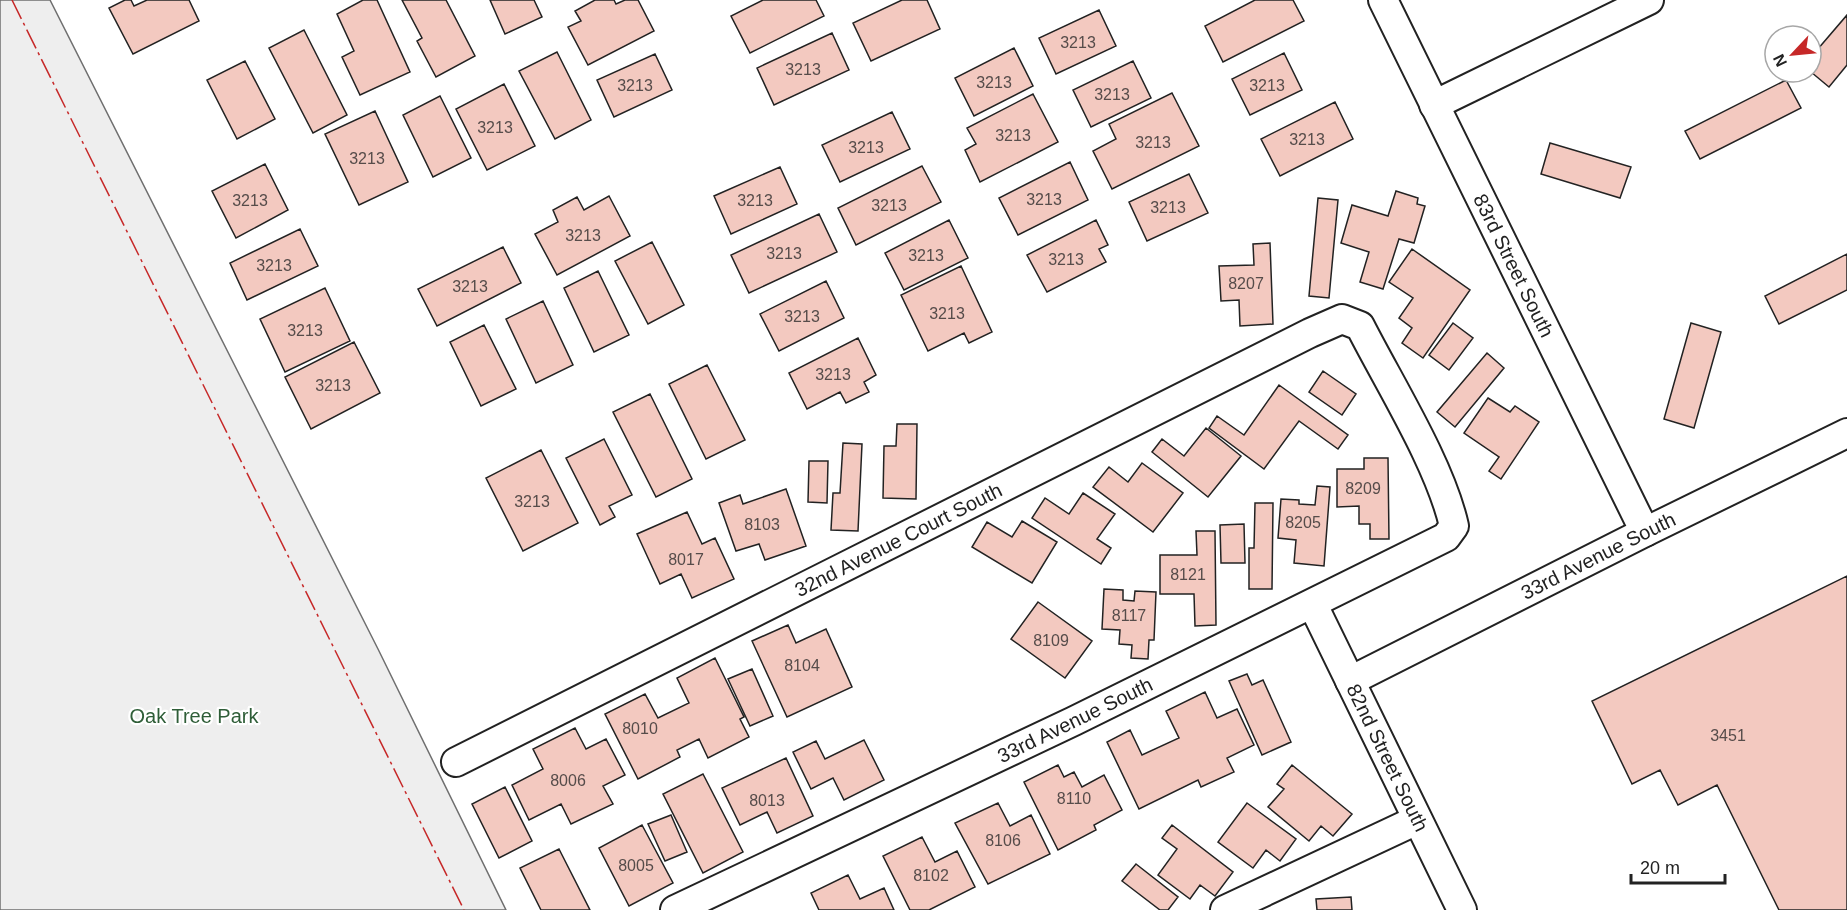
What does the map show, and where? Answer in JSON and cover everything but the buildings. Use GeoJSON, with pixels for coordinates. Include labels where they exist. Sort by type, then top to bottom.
{"type":"FeatureCollection","features":[{"type":"Feature","properties":{"kind":"street","name":"83rd Street South"},"geometry":{"type":"LineString","coordinates":[[1383,0],[1645,532]]}},
{"type":"Feature","properties":{"kind":"street"},"geometry":{"type":"LineString","coordinates":[[1434,105],[1649,0]]}},
{"type":"Feature","properties":{"kind":"street","name":"33rd Avenue South"},"geometry":{"type":"LineString","coordinates":[[675,910],[1313,605],[1446,537],[1454,526],[1422,445],[1360,326],[1342,319]]}},
{"type":"Feature","properties":{"kind":"street","name":"32nd Avenue Court South"},"geometry":{"type":"LineString","coordinates":[[456,762],[969,502],[1342,319]]}},
{"type":"Feature","properties":{"kind":"street","name":"33rd Avenue South"},"geometry":{"type":"LineString","coordinates":[[1350,681],[1847,433]]}},
{"type":"Feature","properties":{"kind":"street","name":"82nd Street South"},"geometry":{"type":"LineString","coordinates":[[1313,605],[1462,910]]}},
{"type":"Feature","properties":{"kind":"street"},"geometry":{"type":"LineString","coordinates":[[1225,910],[1417,820]]}},
{"type":"Feature","properties":{"kind":"green space","name":"Oak Tree Park"},"geometry":{"type":"Polygon","coordinates":[[[0,0],[50,0],[378,649],[506,910],[0,910],[0,0]]]}},
{"type":"Feature","properties":{"kind":"power"},"geometry":{"type":"LineString","coordinates":[[12,0],[464,910]]}}]}
